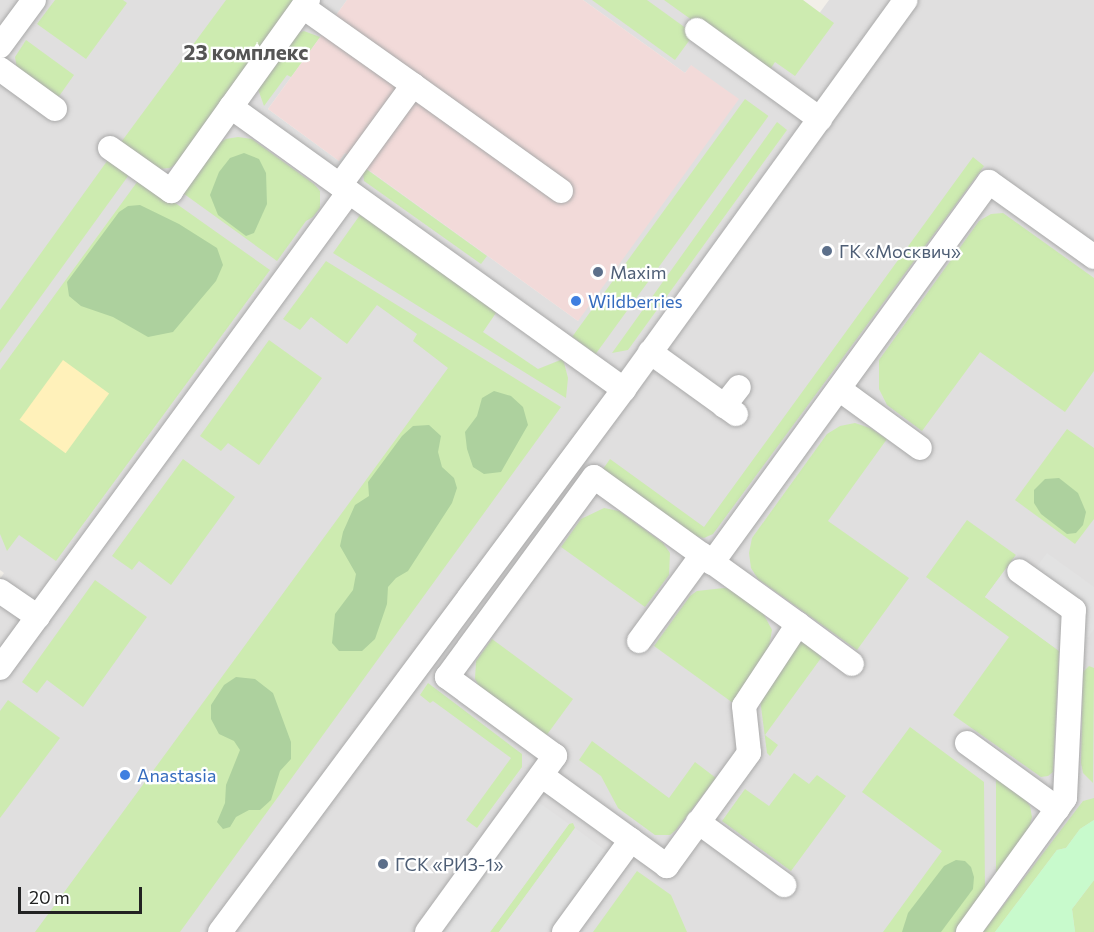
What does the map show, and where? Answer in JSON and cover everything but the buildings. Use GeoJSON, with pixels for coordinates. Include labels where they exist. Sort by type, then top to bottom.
{"type":"FeatureCollection","features":[{"type":"Feature","properties":{"kind":"lane"},"geometry":{"type":"LineString","coordinates":[[0,46],[34,0]]}},
{"type":"Feature","properties":{"kind":"lane"},"geometry":{"type":"LineString","coordinates":[[220,932],[624,389],[906,0]]}},
{"type":"Feature","properties":{"kind":"lane"},"geometry":{"type":"LineString","coordinates":[[110,148],[171,191],[306,3],[413,85],[561,191]]}},
{"type":"Feature","properties":{"kind":"lane"},"geometry":{"type":"LineString","coordinates":[[697,30],[820,119]]}},
{"type":"Feature","properties":{"kind":"lane"},"geometry":{"type":"LineString","coordinates":[[0,69],[55,109]]}},
{"type":"Feature","properties":{"kind":"lane"},"geometry":{"type":"LineString","coordinates":[[0,668],[345,188],[413,85]]}},
{"type":"Feature","properties":{"kind":"lane"},"geometry":{"type":"LineString","coordinates":[[231,107],[624,389]]}},
{"type":"Feature","properties":{"kind":"lane"},"geometry":{"type":"LineString","coordinates":[[639,641],[707,559],[839,389],[989,182],[1094,257]]}},
{"type":"Feature","properties":{"kind":"lane"},"geometry":{"type":"LineString","coordinates":[[650,352],[730,410],[739,387]]}},
{"type":"Feature","properties":{"kind":"lane"},"geometry":{"type":"LineString","coordinates":[[839,389],[920,448]]}},
{"type":"Feature","properties":{"kind":"lane"},"geometry":{"type":"LineString","coordinates":[[427,932],[555,756],[447,677],[594,477],[852,664]]}},
{"type":"Feature","properties":{"kind":"lane"},"geometry":{"type":"LineString","coordinates":[[968,932],[1065,798],[1074,610],[1019,571]]}},
{"type":"Feature","properties":{"kind":"lane"},"geometry":{"type":"LineString","coordinates":[[0,591],[38,617]]}},
{"type":"Feature","properties":{"kind":"lane"},"geometry":{"type":"LineString","coordinates":[[541,775],[667,866],[749,753],[744,706],[798,624]]}},
{"type":"Feature","properties":{"kind":"lane"},"geometry":{"type":"LineString","coordinates":[[967,743],[1058,808]]}},
{"type":"Feature","properties":{"kind":"lane"},"geometry":{"type":"LineString","coordinates":[[698,822],[784,885]]}},
{"type":"Feature","properties":{"kind":"lane"},"geometry":{"type":"LineString","coordinates":[[564,932],[631,840]]}},
{"type":"Feature","properties":{"kind":"shaded area"},"geometry":{"type":"Polygon","coordinates":[[[0,0],[347,0],[268,109],[339,161],[345,153],[578,321],[692,65],[685,73],[583,0],[742,0],[799,41],[829,0],[1094,0],[1094,932],[0,932],[0,579],[4,573],[0,570],[0,0]]]}},
{"type":"Feature","properties":{"kind":"shaded area"},"geometry":{"type":"Polygon","coordinates":[[[347,0],[583,0],[685,73],[691,65],[739,99],[578,321],[345,153],[339,161],[268,109],[347,0]]]}},
{"type":"Feature","properties":{"kind":"shaded area"},"geometry":{"type":"Polygon","coordinates":[[[498,310],[563,359],[538,369],[483,332],[498,310]]]}},
{"type":"Feature","properties":{"kind":"shaded area"},"geometry":{"type":"Polygon","coordinates":[[[1047,553],[1094,587],[1094,629],[1072,660],[985,597],[1016,555],[1035,569],[1047,553]]]}},
{"type":"Feature","properties":{"kind":"shaded area"},"geometry":{"type":"Polygon","coordinates":[[[527,794],[569,824],[490,932],[427,932],[527,794]]]}},
{"type":"Feature","properties":{"kind":"shaded area"},"geometry":{"type":"Polygon","coordinates":[[[575,828],[617,859],[564,932],[499,932],[575,828]]]}},
{"type":"Feature","properties":{"kind":"green space"},"geometry":{"type":"Polygon","coordinates":[[[55,0],[123,0],[127,3],[86,59],[37,24],[55,0]]]}},
{"type":"Feature","properties":{"kind":"green space"},"geometry":{"type":"Polygon","coordinates":[[[226,0],[299,0],[180,161],[170,168],[158,169],[119,145],[226,0]]]}},
{"type":"Feature","properties":{"kind":"green space"},"geometry":{"type":"Polygon","coordinates":[[[592,0],[647,0],[694,34],[675,60],[592,0]]]}},
{"type":"Feature","properties":{"kind":"green space"},"geometry":{"type":"Polygon","coordinates":[[[664,0],[803,0],[834,23],[795,76],[775,62],[767,74],[664,0]]]}},
{"type":"Feature","properties":{"kind":"green space"},"geometry":{"type":"Polygon","coordinates":[[[304,31],[320,37],[291,77],[287,75],[264,106],[258,89],[294,34],[304,31]]]}},
{"type":"Feature","properties":{"kind":"green space"},"geometry":{"type":"Polygon","coordinates":[[[26,40],[74,75],[57,99],[17,69],[15,57],[26,40]]]}},
{"type":"Feature","properties":{"kind":"green space"},"geometry":{"type":"Polygon","coordinates":[[[745,99],[768,116],[596,354],[572,337],[745,99]]]}},
{"type":"Feature","properties":{"kind":"green space"},"geometry":{"type":"Polygon","coordinates":[[[777,122],[787,130],[628,350],[612,353],[777,122]]]}},
{"type":"Feature","properties":{"kind":"green space"},"geometry":{"type":"Polygon","coordinates":[[[238,137],[252,139],[314,184],[320,191],[320,208],[313,217],[306,221],[277,261],[180,191],[214,146],[226,139],[238,137]]]}},
{"type":"Feature","properties":{"kind":"green space"},"geometry":{"type":"Polygon","coordinates":[[[244,153],[259,159],[266,173],[267,204],[254,233],[246,236],[218,215],[210,195],[219,172],[230,158],[244,153]]]}},
{"type":"Feature","properties":{"kind":"green space"},"geometry":{"type":"Polygon","coordinates":[[[110,157],[131,172],[0,353],[0,310],[110,157]]]}},
{"type":"Feature","properties":{"kind":"green space"},"geometry":{"type":"Polygon","coordinates":[[[973,157],[984,166],[713,534],[704,538],[695,536],[603,469],[610,459],[704,527],[973,157]]]}},
{"type":"Feature","properties":{"kind":"green space"},"geometry":{"type":"Polygon","coordinates":[[[362,166],[487,256],[481,264],[364,181],[362,166]]]}},
{"type":"Feature","properties":{"kind":"green space"},"geometry":{"type":"Polygon","coordinates":[[[140,178],[270,270],[56,561],[19,535],[7,551],[0,534],[0,370],[140,178]]]}},
{"type":"Feature","properties":{"kind":"green space"},"geometry":{"type":"Polygon","coordinates":[[[140,205],[179,224],[217,248],[223,265],[216,281],[173,332],[148,337],[113,317],[81,306],[69,296],[67,282],[119,212],[128,206],[140,205]]]}},
{"type":"Feature","properties":{"kind":"green space"},"geometry":{"type":"Polygon","coordinates":[[[1003,213],[1094,278],[1094,371],[1065,412],[980,352],[922,431],[887,405],[879,389],[879,360],[979,221],[991,214],[1003,213]]]}},
{"type":"Feature","properties":{"kind":"green space"},"geometry":{"type":"Polygon","coordinates":[[[360,215],[498,310],[484,332],[563,359],[568,378],[566,398],[333,253],[360,215]]]}},
{"type":"Feature","properties":{"kind":"green space"},"geometry":{"type":"Polygon","coordinates":[[[326,261],[561,407],[180,932],[35,932],[448,368],[413,341],[417,334],[377,305],[347,344],[311,317],[300,330],[283,319],[326,261]]]}},
{"type":"Feature","properties":{"kind":"green space"},"geometry":{"type":"Polygon","coordinates":[[[269,340],[322,378],[259,465],[228,443],[221,451],[200,436],[269,340]]]}},
{"type":"Feature","properties":{"kind":"green space"},"geometry":{"type":"Polygon","coordinates":[[[494,391],[511,396],[523,407],[528,425],[501,472],[484,474],[473,467],[467,449],[465,432],[477,416],[482,398],[494,391]]]}},
{"type":"Feature","properties":{"kind":"green space"},"geometry":{"type":"Polygon","coordinates":[[[855,423],[870,428],[887,439],[828,521],[909,578],[857,650],[758,579],[751,568],[749,553],[752,538],[827,434],[840,426],[855,423]]]}},
{"type":"Feature","properties":{"kind":"green space"},"geometry":{"type":"Polygon","coordinates":[[[429,425],[441,436],[438,452],[442,467],[454,478],[457,488],[452,503],[408,571],[396,578],[388,587],[387,604],[375,639],[362,651],[339,651],[332,643],[335,614],[353,590],[356,574],[340,546],[343,532],[355,505],[369,496],[368,482],[402,436],[413,426],[429,425]]]}},
{"type":"Feature","properties":{"kind":"green space"},"geometry":{"type":"Polygon","coordinates":[[[1067,429],[1094,448],[1094,519],[1075,544],[1015,500],[1067,429]]]}},
{"type":"Feature","properties":{"kind":"green space"},"geometry":{"type":"Polygon","coordinates":[[[183,459],[235,497],[171,585],[139,561],[132,570],[112,556],[183,459]]]}},
{"type":"Feature","properties":{"kind":"green space"},"geometry":{"type":"Polygon","coordinates":[[[1059,478],[1078,493],[1086,512],[1083,525],[1076,533],[1067,534],[1041,514],[1034,503],[1034,490],[1045,479],[1059,478]]]}},
{"type":"Feature","properties":{"kind":"green space"},"geometry":{"type":"Polygon","coordinates":[[[604,508],[619,511],[663,543],[670,553],[669,575],[645,607],[561,547],[581,519],[604,508]]]}},
{"type":"Feature","properties":{"kind":"green space"},"geometry":{"type":"Polygon","coordinates":[[[967,520],[1016,555],[985,597],[1059,651],[1053,772],[1048,776],[1041,777],[953,715],[1009,637],[926,577],[967,520]]]}},
{"type":"Feature","properties":{"kind":"green space"},"geometry":{"type":"Polygon","coordinates":[[[95,580],[147,617],[83,707],[47,680],[37,693],[22,682],[95,580]]]}},
{"type":"Feature","properties":{"kind":"green space"},"geometry":{"type":"Polygon","coordinates":[[[732,589],[762,611],[772,630],[768,652],[733,703],[654,646],[690,596],[697,591],[732,589]]]}},
{"type":"Feature","properties":{"kind":"green space"},"geometry":{"type":"Polygon","coordinates":[[[802,637],[824,654],[765,735],[778,745],[770,756],[767,753],[760,699],[802,637]]]}},
{"type":"Feature","properties":{"kind":"green space"},"geometry":{"type":"Polygon","coordinates":[[[492,639],[573,699],[546,736],[480,688],[475,679],[476,661],[492,639]]]}},
{"type":"Feature","properties":{"kind":"green space"},"geometry":{"type":"Polygon","coordinates":[[[1089,666],[1094,668],[1093,783],[1083,773],[1081,763],[1083,672],[1089,666]]]}},
{"type":"Feature","properties":{"kind":"green space"},"geometry":{"type":"Polygon","coordinates":[[[236,677],[255,679],[273,693],[291,742],[291,759],[280,771],[271,800],[260,810],[249,810],[236,817],[230,827],[223,829],[217,822],[225,803],[226,785],[240,750],[234,741],[219,734],[211,719],[211,705],[224,685],[236,677]]]}},
{"type":"Feature","properties":{"kind":"green space"},"geometry":{"type":"Polygon","coordinates":[[[428,683],[522,754],[522,767],[477,828],[466,820],[511,758],[433,701],[430,703],[420,695],[428,683]]]}},
{"type":"Feature","properties":{"kind":"green space"},"geometry":{"type":"Polygon","coordinates":[[[8,700],[60,738],[0,818],[0,711],[8,700]]]}},
{"type":"Feature","properties":{"kind":"green space"},"geometry":{"type":"Polygon","coordinates":[[[910,727],[984,782],[985,891],[955,932],[883,932],[942,851],[862,792],[910,727]]]}},
{"type":"Feature","properties":{"kind":"green space"},"geometry":{"type":"Polygon","coordinates":[[[592,741],[669,798],[695,762],[716,778],[676,830],[670,835],[655,835],[618,808],[601,776],[579,760],[592,741]]]}},
{"type":"Feature","properties":{"kind":"green space"},"geometry":{"type":"Polygon","coordinates":[[[794,773],[809,784],[817,775],[846,796],[791,871],[722,821],[745,789],[769,806],[794,773]]]}},
{"type":"Feature","properties":{"kind":"green space"},"geometry":{"type":"Polygon","coordinates":[[[996,779],[1024,798],[1030,806],[1032,817],[1029,828],[996,874],[996,779]]]}},
{"type":"Feature","properties":{"kind":"green space"},"geometry":{"type":"Polygon","coordinates":[[[1094,798],[1094,820],[1080,829],[1066,848],[1057,850],[995,932],[983,932],[1083,801],[1094,798]]]}},
{"type":"Feature","properties":{"kind":"green space"},"geometry":{"type":"Polygon","coordinates":[[[1094,820],[1094,880],[1072,909],[1075,932],[995,932],[1057,850],[1066,848],[1080,829],[1094,820]]]}},
{"type":"Feature","properties":{"kind":"green space"},"geometry":{"type":"Polygon","coordinates":[[[573,823],[575,828],[499,932],[490,932],[569,824],[573,823]]]}},
{"type":"Feature","properties":{"kind":"green space"},"geometry":{"type":"Polygon","coordinates":[[[956,860],[965,861],[971,867],[974,877],[973,889],[941,932],[902,932],[908,913],[944,866],[956,860]]]}},
{"type":"Feature","properties":{"kind":"green space"},"geometry":{"type":"Polygon","coordinates":[[[637,871],[671,895],[687,932],[593,932],[637,871]]]}},
{"type":"Feature","properties":{"kind":"green space"},"geometry":{"type":"Polygon","coordinates":[[[1094,880],[1094,932],[1075,932],[1072,909],[1094,880]]]}},
{"type":"Feature","properties":{"kind":"sand"},"geometry":{"type":"Polygon","coordinates":[[[63,360],[109,394],[66,453],[20,420],[63,360]]]}},
{"type":"Feature","properties":{"kind":"place","name":"ГК «Москвич»"},"geometry":{"type":"Point","coordinates":[827,251]}},
{"type":"Feature","properties":{"kind":"place","name":"Maxim"},"geometry":{"type":"Point","coordinates":[598,272]}},
{"type":"Feature","properties":{"kind":"place","name":"Wildberries"},"geometry":{"type":"Point","coordinates":[576,301]}},
{"type":"Feature","properties":{"kind":"place","name":"Anastasia"},"geometry":{"type":"Point","coordinates":[125,775]}},
{"type":"Feature","properties":{"kind":"place","name":"ГСК «РИЗ-1»"},"geometry":{"type":"Point","coordinates":[383,864]}},
{"type":"Feature","properties":{"kind":"district","name":"23 комплекс"},"geometry":{"type":"Point","coordinates":[246,52]}}]}
